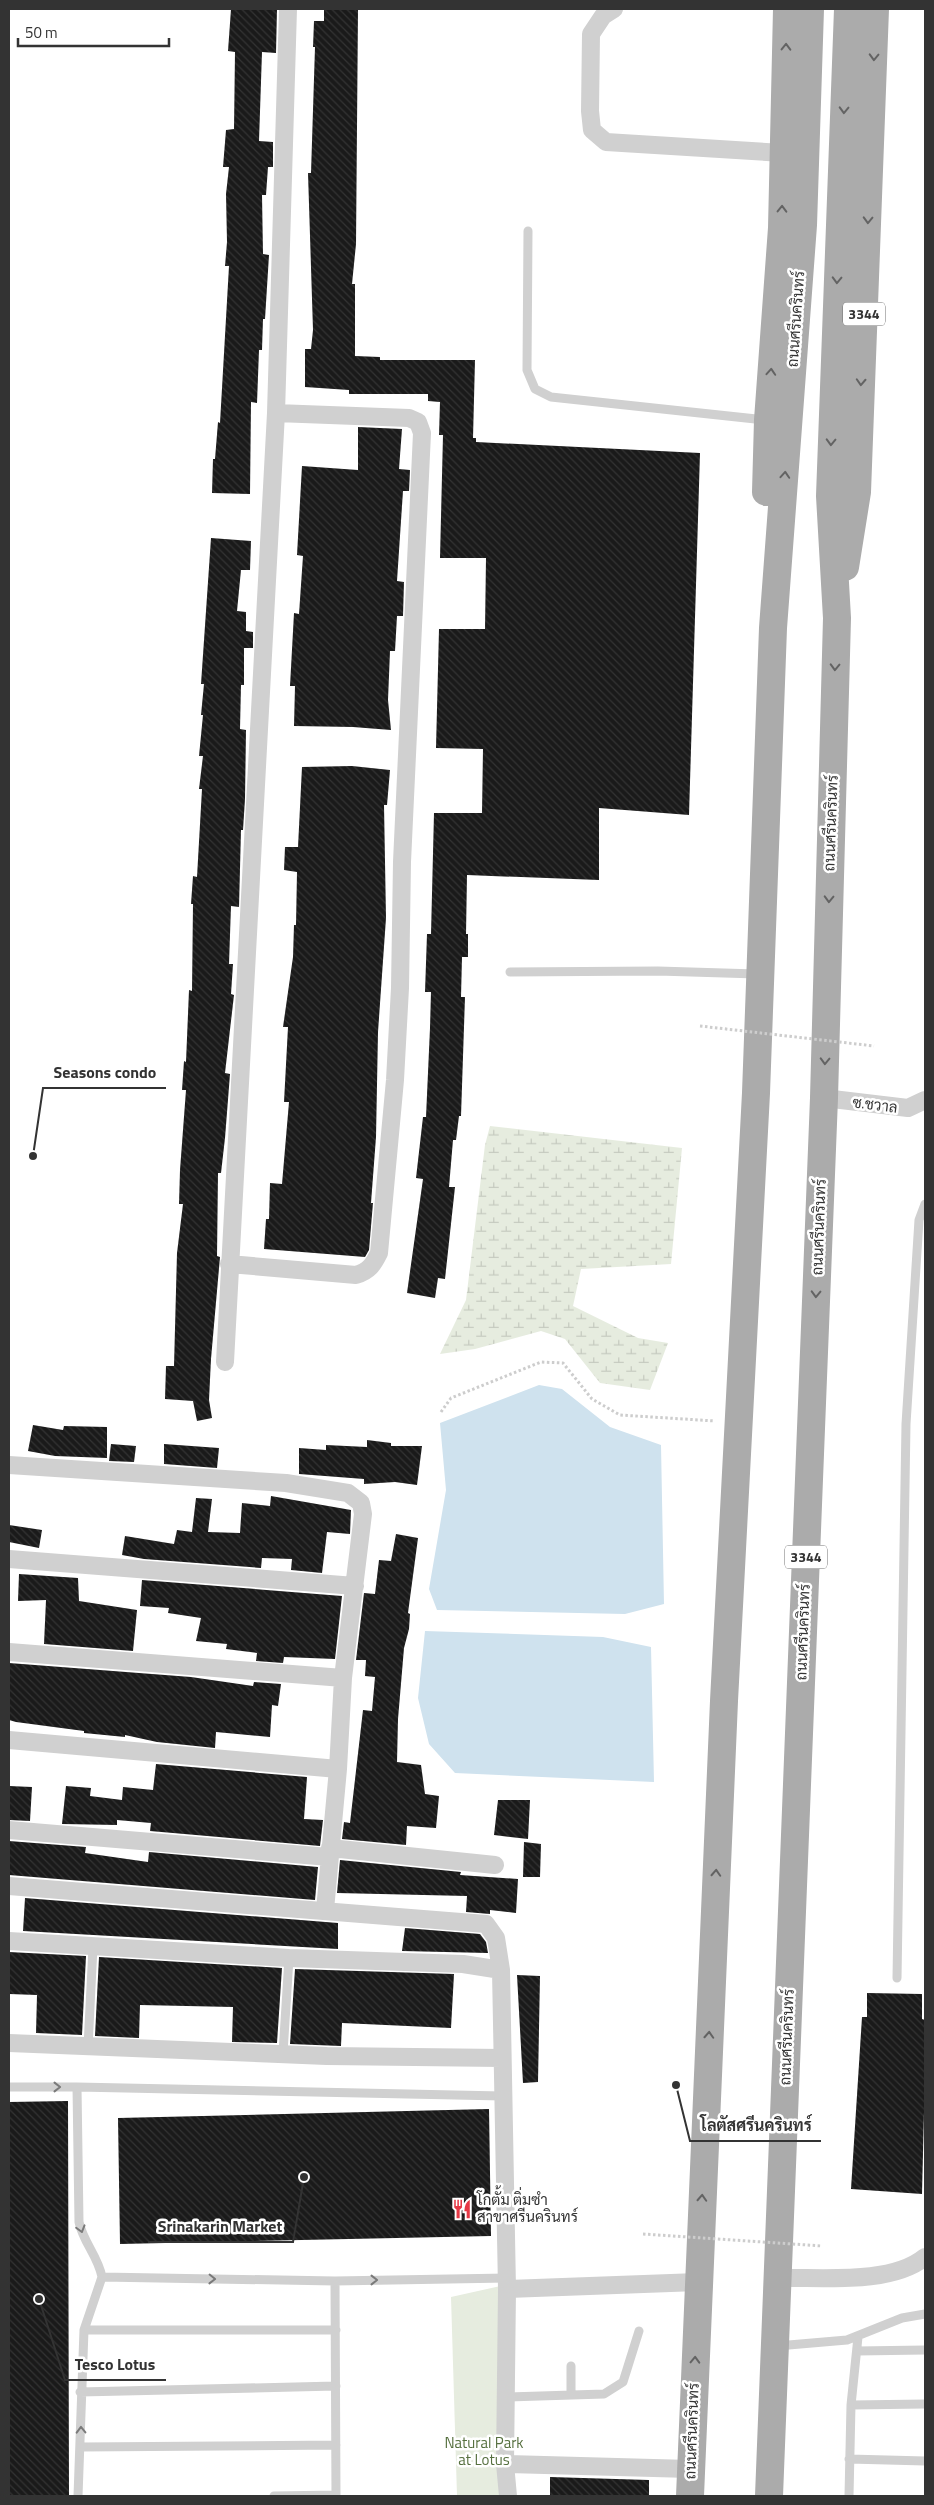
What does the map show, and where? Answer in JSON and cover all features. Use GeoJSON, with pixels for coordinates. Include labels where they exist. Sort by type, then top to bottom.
{"type":"FeatureCollection","features":[{"type":"Feature","properties":{"kind":"main road","name":"ถนนศรีนครินทร์"},"geometry":{"type":"LineString","coordinates":[[773,628],[765,512],[768,420],[782,228],[786,9]]}},
{"type":"Feature","properties":{"kind":"main road","name":"ถนนศรีนครินทร์"},"geometry":{"type":"LineString","coordinates":[[690,2496],[698,2282],[760,974],[773,628],[803,225],[810,9]]}},
{"type":"Feature","properties":{"kind":"main road","name":"ถนนศรีนครินทร์"},"geometry":{"type":"LineString","coordinates":[[769,2496],[824,1098],[837,618],[830,496],[848,9]]}},
{"type":"Feature","properties":{"kind":"main road","name":"ถนนศรีนครินทร์"},"geometry":{"type":"LineString","coordinates":[[837,618],[857,492],[875,9]]}},
{"type":"Feature","properties":{"kind":"street"},"geometry":{"type":"LineString","coordinates":[[224,1362],[276,413],[288,9]]}},
{"type":"Feature","properties":{"kind":"street"},"geometry":{"type":"LineString","coordinates":[[614,9],[603,16],[591,34],[592,130],[606,142],[783,153]]}},
{"type":"Feature","properties":{"kind":"street"},"geometry":{"type":"LineString","coordinates":[[229,1264],[356,1275],[365,1272],[372,1266],[379,1253],[395,1080],[400,988],[402,862],[422,434],[418,422],[408,418],[276,413]]}},
{"type":"Feature","properties":{"kind":"street","name":"ซ.ชวาล"},"geometry":{"type":"LineString","coordinates":[[824,1098],[908,1108],[925,1100]]}},
{"type":"Feature","properties":{"kind":"street"},"geometry":{"type":"LineString","coordinates":[[908,1108],[925,1115]]}},
{"type":"Feature","properties":{"kind":"street"},"geometry":{"type":"LineString","coordinates":[[9,1465],[286,1483],[348,1493],[361,1503],[363,1514],[343,1678],[338,1769],[325,1910]]}},
{"type":"Feature","properties":{"kind":"street"},"geometry":{"type":"LineString","coordinates":[[9,1559],[355,1586]]}},
{"type":"Feature","properties":{"kind":"street"},"geometry":{"type":"LineString","coordinates":[[9,1652],[343,1678]]}},
{"type":"Feature","properties":{"kind":"street"},"geometry":{"type":"LineString","coordinates":[[9,1740],[338,1769]]}},
{"type":"Feature","properties":{"kind":"street"},"geometry":{"type":"LineString","coordinates":[[9,1830],[496,1865]]}},
{"type":"Feature","properties":{"kind":"street"},"geometry":{"type":"LineString","coordinates":[[9,1886],[486,1924],[496,1938],[501,1970],[507,2283],[505,2464],[508,2496]]}},
{"type":"Feature","properties":{"kind":"street"},"geometry":{"type":"LineString","coordinates":[[9,1941],[289,1958],[463,1964],[501,1970]]}},
{"type":"Feature","properties":{"kind":"street"},"geometry":{"type":"LineString","coordinates":[[9,2043],[283,2053],[502,2058]]}},
{"type":"Feature","properties":{"kind":"street"},"geometry":{"type":"LineString","coordinates":[[778,2278],[883,2275],[904,2270],[925,2256]]}},
{"type":"Feature","properties":{"kind":"street"},"geometry":{"type":"LineString","coordinates":[[507,2283],[698,2282]]}},
{"type":"Feature","properties":{"kind":"street"},"geometry":{"type":"LineString","coordinates":[[505,2464],[690,2469]]}},
{"type":"Feature","properties":{"kind":"lane"},"geometry":{"type":"LineString","coordinates":[[528,231],[527,370],[536,389],[551,397],[768,420]]}},
{"type":"Feature","properties":{"kind":"lane"},"geometry":{"type":"LineString","coordinates":[[510,972],[658,971],[760,974]]}},
{"type":"Feature","properties":{"kind":"lane"},"geometry":{"type":"LineString","coordinates":[[897,1978],[906,1424],[919,1220],[925,1204]]}},
{"type":"Feature","properties":{"kind":"lane"},"geometry":{"type":"LineString","coordinates":[[88,2047],[92,1947]]}},
{"type":"Feature","properties":{"kind":"lane"},"geometry":{"type":"LineString","coordinates":[[283,2053],[289,1958]]}},
{"type":"Feature","properties":{"kind":"lane"},"geometry":{"type":"LineString","coordinates":[[9,2086],[502,2096]]}},
{"type":"Feature","properties":{"kind":"lane"},"geometry":{"type":"LineString","coordinates":[[77,2087],[79,2222],[86,2242],[97,2259],[102,2277],[84,2330],[80,2392],[82,2447],[78,2496]]}},
{"type":"Feature","properties":{"kind":"lane"},"geometry":{"type":"LineString","coordinates":[[102,2277],[335,2281],[448,2280],[507,2283]]}},
{"type":"Feature","properties":{"kind":"lane"},"geometry":{"type":"LineString","coordinates":[[274,2496],[336,2496],[335,2281]]}},
{"type":"Feature","properties":{"kind":"lane"},"geometry":{"type":"LineString","coordinates":[[775,2346],[824,2344],[858,2337],[886,2324],[925,2314]]}},
{"type":"Feature","properties":{"kind":"lane"},"geometry":{"type":"LineString","coordinates":[[84,2330],[336,2330]]}},
{"type":"Feature","properties":{"kind":"lane"},"geometry":{"type":"LineString","coordinates":[[506,2397],[604,2394],[623,2382],[639,2331]]}},
{"type":"Feature","properties":{"kind":"lane"},"geometry":{"type":"LineString","coordinates":[[849,2496],[851,2405],[858,2337]]}},
{"type":"Feature","properties":{"kind":"lane"},"geometry":{"type":"LineString","coordinates":[[857,2351],[925,2350]]}},
{"type":"Feature","properties":{"kind":"lane"},"geometry":{"type":"LineString","coordinates":[[571,2366],[571,2394]]}},
{"type":"Feature","properties":{"kind":"lane"},"geometry":{"type":"LineString","coordinates":[[80,2392],[336,2386]]}},
{"type":"Feature","properties":{"kind":"lane"},"geometry":{"type":"LineString","coordinates":[[851,2405],[925,2404]]}},
{"type":"Feature","properties":{"kind":"lane"},"geometry":{"type":"LineString","coordinates":[[82,2447],[336,2445]]}},
{"type":"Feature","properties":{"kind":"lane"},"geometry":{"type":"LineString","coordinates":[[850,2459],[925,2460]]}},
{"type":"Feature","properties":{"kind":"path"},"geometry":{"type":"LineString","coordinates":[[700,1026],[874,1046]]}},
{"type":"Feature","properties":{"kind":"path"},"geometry":{"type":"LineString","coordinates":[[441,1412],[452,1398],[541,1362],[563,1364],[592,1399],[620,1415],[738,1422]]}},
{"type":"Feature","properties":{"kind":"path"},"geometry":{"type":"LineString","coordinates":[[643,2234],[822,2246]]}},
{"type":"Feature","properties":{"kind":"green space"},"geometry":{"type":"Polygon","coordinates":[[[490,1126],[682,1148],[671,1264],[581,1269],[573,1306],[638,1338],[668,1343],[650,1390],[600,1383],[565,1339],[541,1331],[475,1349],[440,1354],[466,1300],[485,1145],[490,1126]]]}},
{"type":"Feature","properties":{"kind":"green space","name":"Natural Park at Lotus"},"geometry":{"type":"Polygon","coordinates":[[[505,2285],[513,2496],[457,2496],[451,2297],[505,2285]]]}},
{"type":"Feature","properties":{"kind":"water"},"geometry":{"type":"Polygon","coordinates":[[[539,1385],[562,1389],[610,1427],[661,1445],[664,1604],[625,1614],[437,1610],[429,1589],[446,1490],[440,1423],[539,1385]]]}},
{"type":"Feature","properties":{"kind":"water"},"geometry":{"type":"Polygon","coordinates":[[[425,1631],[603,1637],[651,1647],[654,1782],[455,1773],[429,1744],[418,1698],[425,1631]]]}},
{"type":"Feature","properties":{"kind":"building"},"geometry":{"type":"Polygon","coordinates":[[[231,9],[277,9],[276,53],[262,52],[259,141],[273,142],[273,167],[268,167],[266,195],[262,195],[263,254],[269,255],[262,350],[259,350],[257,403],[251,402],[250,494],[212,493],[213,459],[215,459],[218,422],[220,423],[229,266],[225,266],[227,242],[226,194],[229,167],[223,167],[226,130],[234,129],[235,52],[228,51],[231,9]]]}},
{"type":"Feature","properties":{"kind":"building"},"geometry":{"type":"Polygon","coordinates":[[[324,9],[358,9],[356,244],[352,284],[355,284],[355,356],[380,357],[380,360],[475,360],[473,438],[476,438],[476,442],[700,453],[689,815],[599,808],[599,880],[467,875],[466,934],[468,934],[468,957],[462,957],[461,997],[465,997],[461,1116],[459,1116],[456,1140],[453,1140],[449,1187],[455,1187],[445,1279],[438,1278],[435,1298],[407,1293],[423,1179],[416,1178],[423,1117],[426,1117],[431,992],[425,992],[427,934],[431,934],[434,813],[482,813],[483,749],[436,748],[439,629],[485,629],[486,558],[440,558],[443,435],[439,435],[440,402],[428,401],[428,394],[349,394],[349,390],[305,387],[305,349],[311,349],[313,330],[308,173],[311,173],[315,47],[313,47],[314,21],[324,21],[324,9]]]}},
{"type":"Feature","properties":{"kind":"building"},"geometry":{"type":"Polygon","coordinates":[[[358,427],[402,429],[399,469],[410,470],[409,491],[403,491],[397,581],[404,582],[403,616],[397,616],[395,651],[390,651],[388,700],[391,730],[294,726],[295,686],[290,686],[294,613],[299,614],[303,556],[297,555],[302,466],[358,470],[358,427]]]}},
{"type":"Feature","properties":{"kind":"building"},"geometry":{"type":"Polygon","coordinates":[[[211,538],[251,541],[250,570],[241,570],[237,611],[246,612],[246,631],[253,632],[253,648],[244,648],[244,685],[241,685],[240,729],[246,730],[245,799],[243,830],[241,830],[239,907],[231,906],[229,964],[233,964],[231,994],[234,995],[225,1073],[230,1074],[225,1138],[221,1173],[218,1173],[217,1256],[220,1257],[211,1359],[209,1400],[212,1418],[197,1421],[193,1401],[165,1399],[166,1366],[174,1366],[177,1253],[183,1204],[179,1204],[186,1090],[182,1090],[184,1061],[186,1062],[189,990],[192,991],[193,904],[191,904],[193,876],[197,877],[202,789],[199,789],[203,756],[199,756],[204,684],[201,684],[211,538]]]}},
{"type":"Feature","properties":{"kind":"building"},"geometry":{"type":"Polygon","coordinates":[[[352,766],[390,770],[387,805],[384,805],[386,918],[378,1032],[376,1137],[371,1203],[373,1203],[369,1250],[365,1257],[264,1249],[266,1219],[269,1219],[270,1183],[282,1184],[289,1102],[284,1102],[288,1027],[283,1027],[293,957],[294,925],[296,925],[297,872],[284,870],[285,847],[298,847],[302,767],[352,766]]]}},
{"type":"Feature","properties":{"kind":"building"},"geometry":{"type":"Polygon","coordinates":[[[33,1425],[63,1430],[64,1426],[107,1427],[107,1458],[55,1456],[28,1451],[33,1425]]]}},
{"type":"Feature","properties":{"kind":"building"},"geometry":{"type":"Polygon","coordinates":[[[367,1440],[391,1443],[391,1446],[422,1446],[417,1485],[395,1482],[364,1484],[364,1479],[299,1474],[299,1448],[326,1450],[326,1445],[367,1447],[367,1440]]]}},
{"type":"Feature","properties":{"kind":"building"},"geometry":{"type":"Polygon","coordinates":[[[111,1444],[136,1446],[134,1462],[109,1461],[111,1444]]]}},
{"type":"Feature","properties":{"kind":"building"},"geometry":{"type":"Polygon","coordinates":[[[164,1444],[219,1448],[217,1468],[164,1464],[164,1444]]]}},
{"type":"Feature","properties":{"kind":"building"},"geometry":{"type":"Polygon","coordinates":[[[271,1496],[351,1510],[350,1534],[327,1532],[322,1573],[291,1570],[292,1559],[262,1558],[261,1568],[144,1559],[122,1555],[125,1536],[174,1544],[177,1530],[192,1532],[196,1498],[212,1499],[208,1532],[240,1533],[242,1503],[270,1506],[271,1496]]]}},
{"type":"Feature","properties":{"kind":"building"},"geometry":{"type":"Polygon","coordinates":[[[9,1525],[42,1530],[39,1548],[9,1542],[9,1525]]]}},
{"type":"Feature","properties":{"kind":"building"},"geometry":{"type":"Polygon","coordinates":[[[396,1534],[418,1538],[408,1613],[410,1614],[409,1629],[404,1648],[398,1719],[397,1762],[421,1765],[425,1794],[439,1796],[436,1828],[407,1826],[406,1845],[342,1839],[344,1822],[350,1823],[363,1710],[372,1711],[375,1677],[365,1676],[366,1660],[356,1660],[364,1593],[375,1594],[379,1560],[391,1561],[396,1534]]]}},
{"type":"Feature","properties":{"kind":"building"},"geometry":{"type":"Polygon","coordinates":[[[19,1574],[78,1578],[79,1601],[137,1610],[133,1651],[44,1644],[46,1600],[18,1601],[19,1574]]]}},
{"type":"Feature","properties":{"kind":"building"},"geometry":{"type":"Polygon","coordinates":[[[142,1580],[342,1596],[335,1659],[284,1657],[283,1663],[256,1661],[257,1653],[226,1649],[227,1644],[196,1641],[201,1618],[168,1613],[169,1608],[140,1606],[142,1580]]]}},
{"type":"Feature","properties":{"kind":"building"},"geometry":{"type":"Polygon","coordinates":[[[9,1663],[191,1677],[253,1686],[254,1682],[281,1684],[278,1706],[272,1705],[270,1737],[216,1732],[215,1748],[157,1742],[125,1735],[125,1737],[84,1733],[84,1731],[9,1720],[9,1663]]]}},
{"type":"Feature","properties":{"kind":"building"},"geometry":{"type":"Polygon","coordinates":[[[156,1764],[307,1777],[304,1819],[323,1820],[320,1846],[150,1831],[151,1823],[117,1820],[117,1825],[62,1824],[66,1786],[91,1788],[90,1796],[122,1800],[123,1787],[153,1790],[156,1764]]]}},
{"type":"Feature","properties":{"kind":"building"},"geometry":{"type":"Polygon","coordinates":[[[9,1786],[32,1787],[30,1821],[9,1820],[9,1786]]]}},
{"type":"Feature","properties":{"kind":"building"},"geometry":{"type":"Polygon","coordinates":[[[498,1800],[530,1800],[528,1839],[494,1835],[498,1800]]]}},
{"type":"Feature","properties":{"kind":"building"},"geometry":{"type":"Polygon","coordinates":[[[9,1841],[86,1847],[85,1853],[148,1862],[149,1852],[318,1867],[315,1900],[9,1875],[9,1841]]]}},
{"type":"Feature","properties":{"kind":"building"},"geometry":{"type":"Polygon","coordinates":[[[524,1842],[541,1844],[540,1877],[523,1877],[524,1842]]]}},
{"type":"Feature","properties":{"kind":"building"},"geometry":{"type":"Polygon","coordinates":[[[340,1860],[461,1872],[460,1875],[518,1879],[516,1913],[490,1910],[490,1914],[466,1912],[467,1896],[337,1893],[340,1860]]]}},
{"type":"Feature","properties":{"kind":"building"},"geometry":{"type":"Polygon","coordinates":[[[25,1898],[338,1923],[338,1949],[23,1931],[25,1898]]]}},
{"type":"Feature","properties":{"kind":"building"},"geometry":{"type":"Polygon","coordinates":[[[405,1928],[480,1934],[486,1942],[488,1953],[402,1951],[405,1928]]]}},
{"type":"Feature","properties":{"kind":"building"},"geometry":{"type":"Polygon","coordinates":[[[9,1952],[86,1956],[82,2035],[36,2033],[37,1995],[9,1994],[9,1952]]]}},
{"type":"Feature","properties":{"kind":"building"},"geometry":{"type":"Polygon","coordinates":[[[99,1957],[282,1968],[277,2043],[232,2042],[233,2007],[140,2005],[139,2038],[95,2036],[99,1957]]]}},
{"type":"Feature","properties":{"kind":"building"},"geometry":{"type":"Polygon","coordinates":[[[295,1969],[454,1974],[451,2028],[342,2023],[341,2046],[290,2044],[295,1969]]]}},
{"type":"Feature","properties":{"kind":"building"},"geometry":{"type":"Polygon","coordinates":[[[517,1975],[540,1976],[538,2082],[523,2083],[517,1975]]]}},
{"type":"Feature","properties":{"kind":"building"},"geometry":{"type":"Polygon","coordinates":[[[867,1993],[922,1994],[922,2019],[925,2020],[925,2071],[922,2194],[851,2189],[862,2017],[867,2017],[867,1993]]]}},
{"type":"Feature","properties":{"kind":"building"},"geometry":{"type":"Polygon","coordinates":[[[68,2101],[69,2496],[9,2496],[9,2102],[68,2101]]]}},
{"type":"Feature","properties":{"kind":"building"},"geometry":{"type":"Polygon","coordinates":[[[489,2109],[491,2236],[120,2244],[118,2118],[489,2109]]]}},
{"type":"Feature","properties":{"kind":"building"},"geometry":{"type":"Polygon","coordinates":[[[550,2477],[649,2480],[649,2496],[550,2496],[550,2477]]]}},
{"type":"Feature","properties":{"kind":"place","name":"Seasons condo"},"geometry":{"type":"Point","coordinates":[33,1156]}},
{"type":"Feature","properties":{"kind":"place","name":"โลตัสศรีนครินทร์"},"geometry":{"type":"Point","coordinates":[676,2085]}},
{"type":"Feature","properties":{"kind":"place","name":"Srinakarin Market"},"geometry":{"type":"Point","coordinates":[304,2177]}},
{"type":"Feature","properties":{"kind":"place","name":"โกตั้ม ติ่มซำ สาขาศรีนครินทร์"},"geometry":{"type":"Point","coordinates":[462,2209]}},
{"type":"Feature","properties":{"kind":"place","name":"Tesco Lotus"},"geometry":{"type":"Point","coordinates":[39,2299]}}]}
